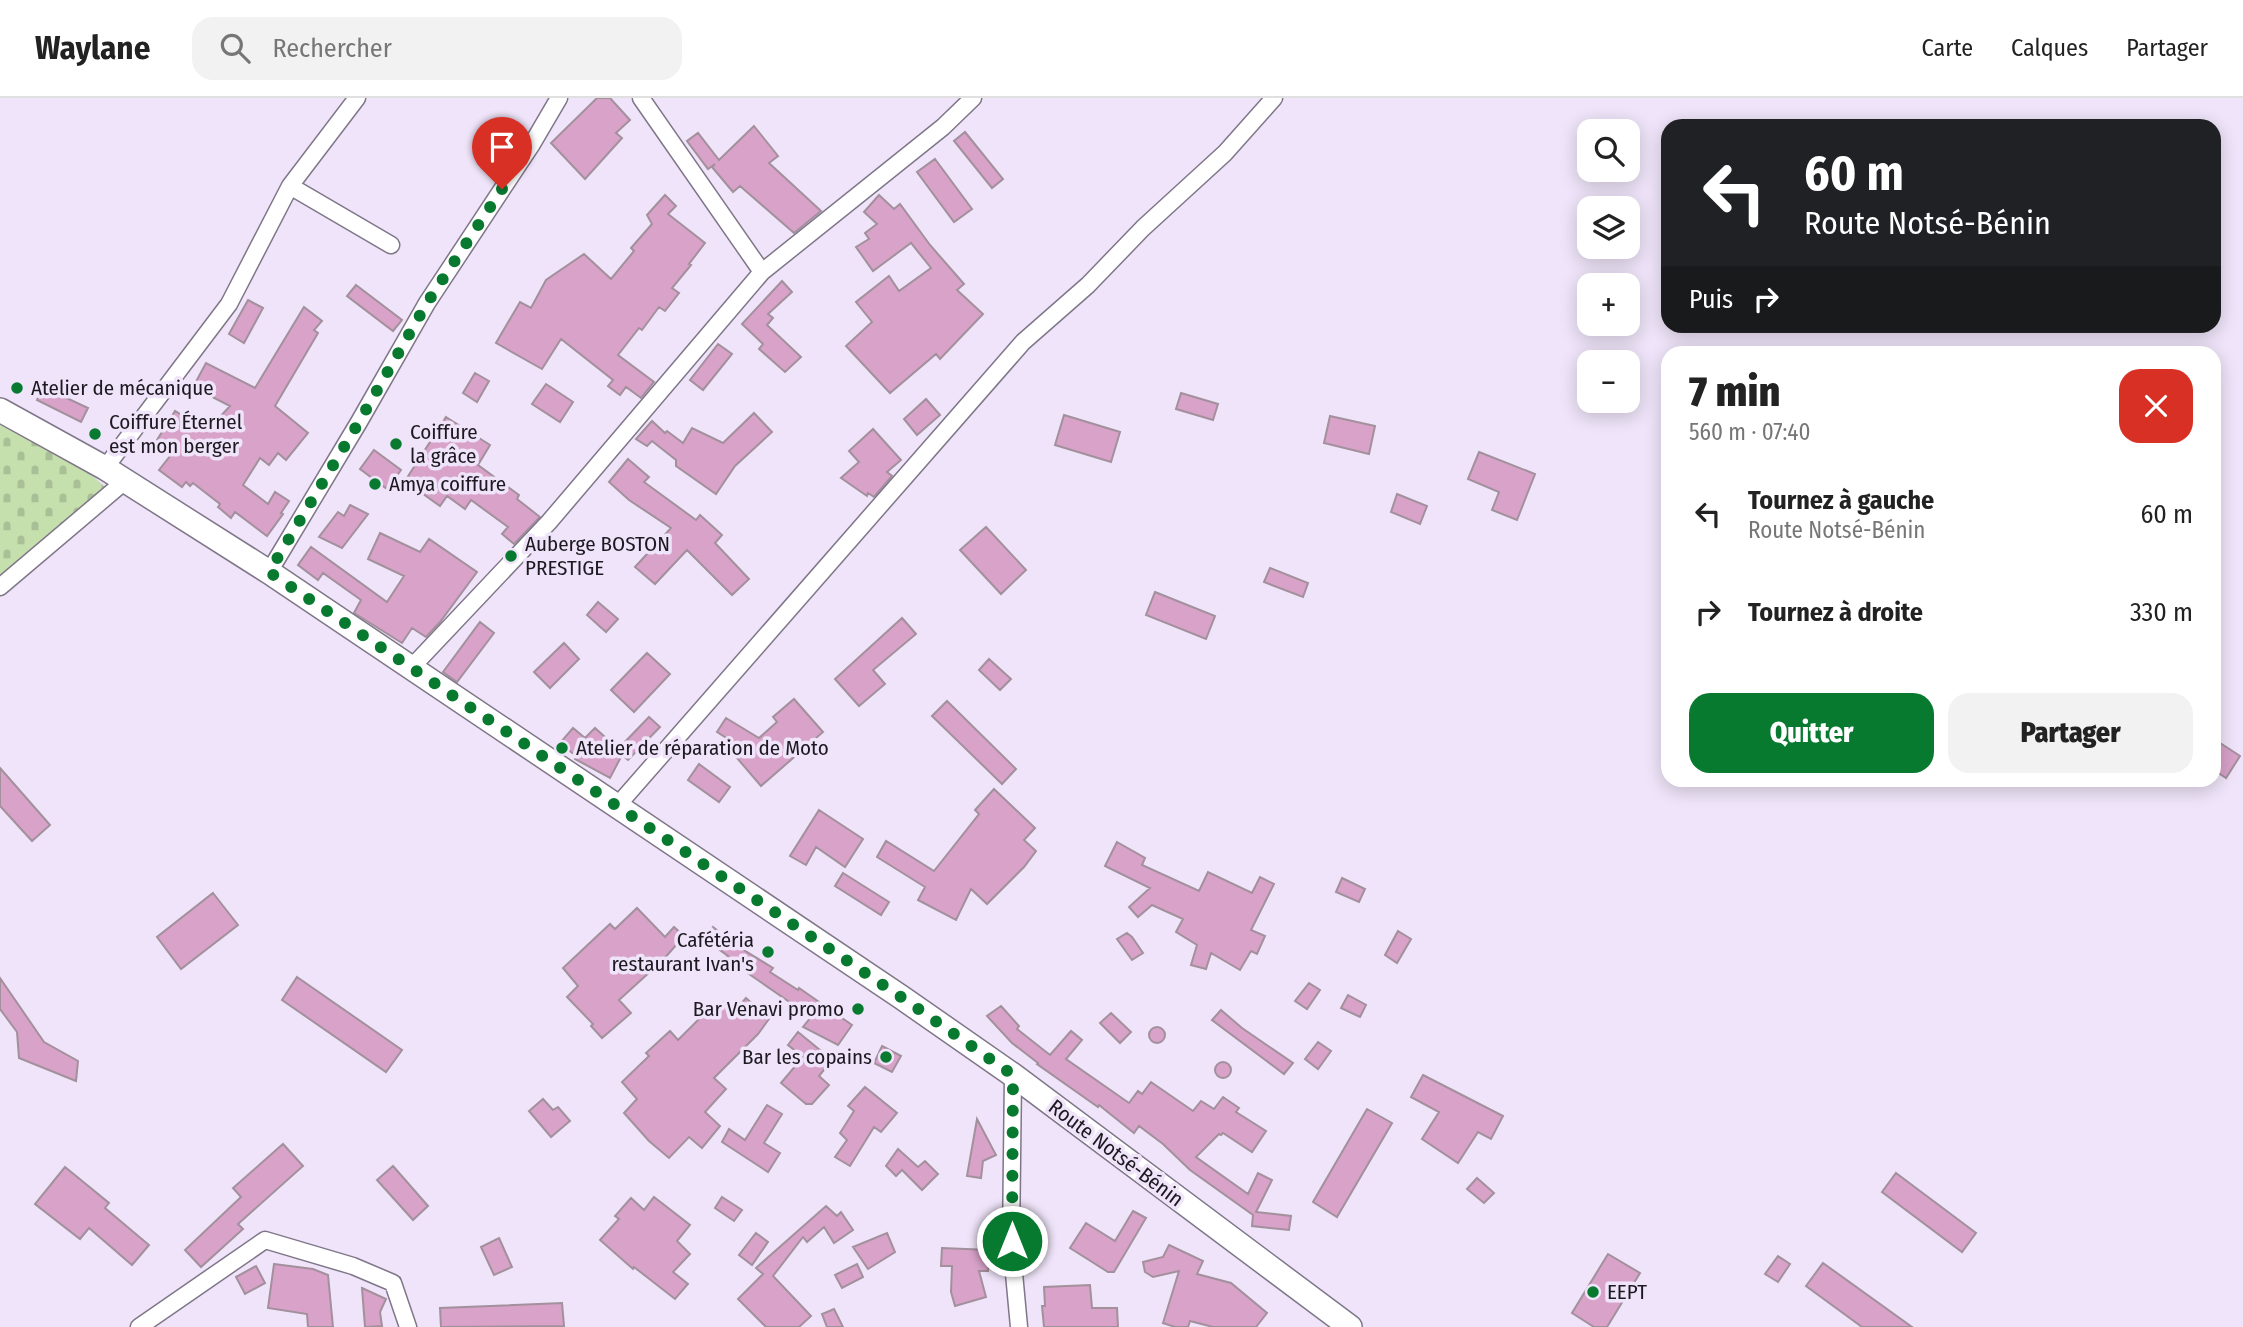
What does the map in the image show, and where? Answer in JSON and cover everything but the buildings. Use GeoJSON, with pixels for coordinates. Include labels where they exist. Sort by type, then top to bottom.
{"type":"FeatureCollection","features":[{"type":"Feature","properties":{"kind":"main road","name":"Route Notsé-Bénin"},"geometry":{"type":"LineString","coordinates":[[0,410],[105,468],[269,572],[901,997],[1013,1075],[1350,1327]]}},
{"type":"Feature","properties":{"kind":"street"},"geometry":{"type":"LineString","coordinates":[[105,468],[229,304],[290,186],[357,98]]}},
{"type":"Feature","properties":{"kind":"street"},"geometry":{"type":"LineString","coordinates":[[269,572],[427,303],[532,144],[559,98]]}},
{"type":"Feature","properties":{"kind":"street"},"geometry":{"type":"LineString","coordinates":[[641,98],[762,272]]}},
{"type":"Feature","properties":{"kind":"street"},"geometry":{"type":"LineString","coordinates":[[411,668],[549,522],[762,272],[943,127],[973,98]]}},
{"type":"Feature","properties":{"kind":"street"},"geometry":{"type":"LineString","coordinates":[[617,806],[1023,342],[1088,285],[1143,229],[1226,153],[1274,98]]}},
{"type":"Feature","properties":{"kind":"street"},"geometry":{"type":"LineString","coordinates":[[290,186],[391,245]]}},
{"type":"Feature","properties":{"kind":"street"},"geometry":{"type":"LineString","coordinates":[[0,587],[125,481]]}},
{"type":"Feature","properties":{"kind":"street"},"geometry":{"type":"LineString","coordinates":[[1013,1075],[1012,1241],[1019,1327]]}},
{"type":"Feature","properties":{"kind":"street"},"geometry":{"type":"LineString","coordinates":[[139,1327],[265,1240],[353,1266],[393,1283],[408,1327]]}},
{"type":"Feature","properties":{"kind":"green space"},"geometry":{"type":"Polygon","coordinates":[[[0,423],[82,466],[106,488],[0,581],[0,423]]]}},
{"type":"Feature","properties":{"kind":"place","name":"Atelier de mécanique"},"geometry":{"type":"Point","coordinates":[17,388]}},
{"type":"Feature","properties":{"kind":"place","name":"Coiffure Éternel est mon berger"},"geometry":{"type":"Point","coordinates":[95,434]}},
{"type":"Feature","properties":{"kind":"place","name":"Coiffure la grâce"},"geometry":{"type":"Point","coordinates":[396,444]}},
{"type":"Feature","properties":{"kind":"place","name":"Amya coiffure"},"geometry":{"type":"Point","coordinates":[375,484]}},
{"type":"Feature","properties":{"kind":"place","name":"Auberge BOSTON PRESTIGE"},"geometry":{"type":"Point","coordinates":[511,556]}},
{"type":"Feature","properties":{"kind":"place","name":"Atelier de réparation de Moto"},"geometry":{"type":"Point","coordinates":[562,748]}},
{"type":"Feature","properties":{"kind":"place","name":"Cafétéria restaurant Ivan's"},"geometry":{"type":"Point","coordinates":[768,952]}},
{"type":"Feature","properties":{"kind":"place","name":"Bar Venavi promo"},"geometry":{"type":"Point","coordinates":[858,1009]}},
{"type":"Feature","properties":{"kind":"place","name":"Bar les copains"},"geometry":{"type":"Point","coordinates":[886,1057]}},
{"type":"Feature","properties":{"kind":"place","name":"EEPT"},"geometry":{"type":"Point","coordinates":[1593,1292]}},
{"type":"Feature","properties":{"kind":"route"},"geometry":{"type":"LineString","coordinates":[[502,189],[427,303],[269,572],[1013,1075],[1012,1241]]}}]}
